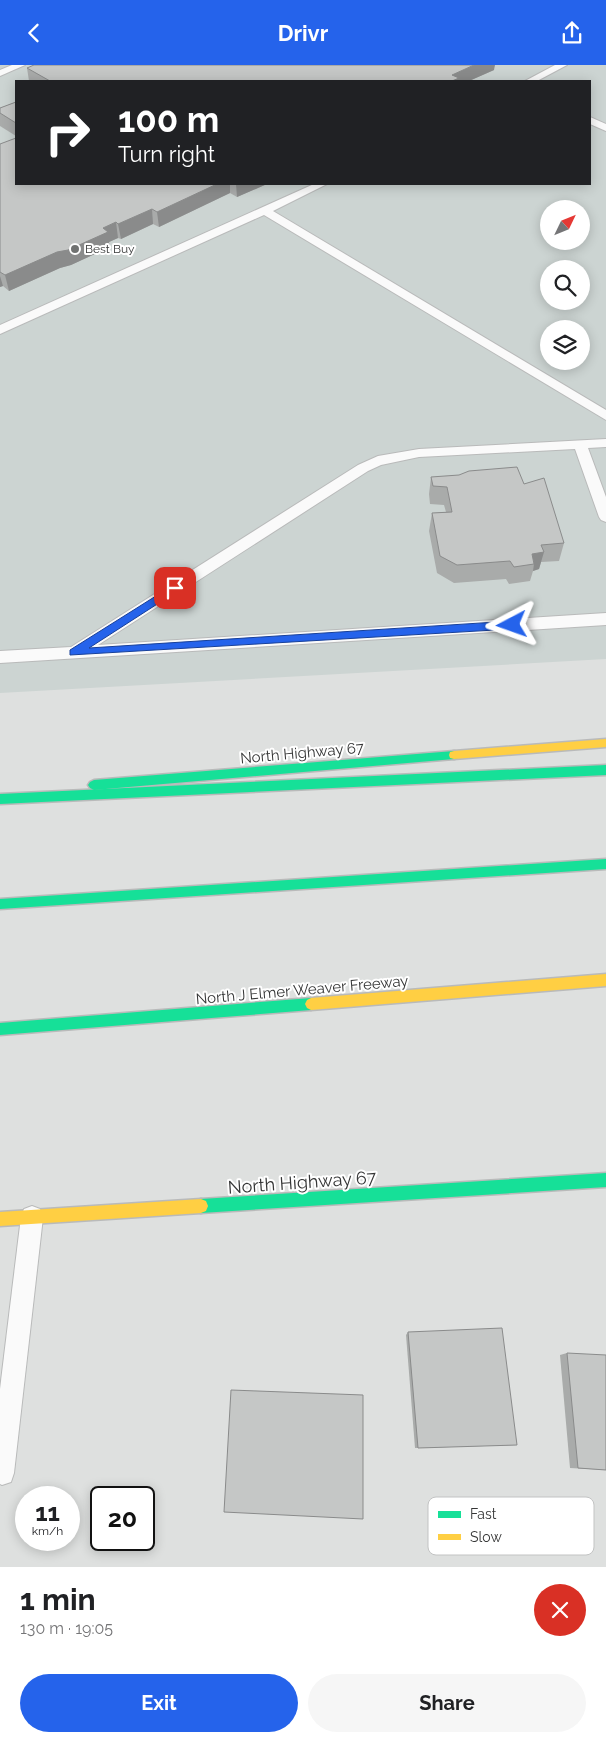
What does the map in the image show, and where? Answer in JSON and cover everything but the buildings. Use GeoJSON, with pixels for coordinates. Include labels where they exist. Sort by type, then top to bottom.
{"type":"FeatureCollection","features":[{"type":"Feature","properties":{"kind":"main road","name":"North Highway 67"},"geometry":{"type":"LineString","coordinates":[[0,792],[606,743]]}},
{"type":"Feature","properties":{"kind":"main road"},"geometry":{"type":"LineString","coordinates":[[0,799],[606,770]]}},
{"type":"Feature","properties":{"kind":"main road"},"geometry":{"type":"LineString","coordinates":[[0,904],[606,864]]}},
{"type":"Feature","properties":{"kind":"main road","name":"North J Elmer Weaver Freeway"},"geometry":{"type":"LineString","coordinates":[[0,1029],[606,980]]}},
{"type":"Feature","properties":{"kind":"main road","name":"North Highway 67"},"geometry":{"type":"LineString","coordinates":[[0,1219],[606,1180]]}},
{"type":"Feature","properties":{"kind":"lane"},"geometry":{"type":"LineString","coordinates":[[0,73],[20,65]]}},
{"type":"Feature","properties":{"kind":"lane"},"geometry":{"type":"LineString","coordinates":[[532,80],[562,65]]}},
{"type":"Feature","properties":{"kind":"lane"},"geometry":{"type":"LineString","coordinates":[[591,121],[606,128]]}},
{"type":"Feature","properties":{"kind":"lane"},"geometry":{"type":"LineString","coordinates":[[0,330],[320,185]]}},
{"type":"Feature","properties":{"kind":"lane"},"geometry":{"type":"LineString","coordinates":[[265,211],[606,416]]}},
{"type":"Feature","properties":{"kind":"lane"},"geometry":{"type":"LineString","coordinates":[[74,653],[363,468],[378,461],[419,453],[606,443]]}},
{"type":"Feature","properties":{"kind":"lane"},"geometry":{"type":"LineString","coordinates":[[580,444],[606,517]]}},
{"type":"Feature","properties":{"kind":"lane"},"geometry":{"type":"LineString","coordinates":[[0,657],[606,619]]}},
{"type":"Feature","properties":{"kind":"lane"},"geometry":{"type":"LineString","coordinates":[[2,1473],[32,1217]]}},
{"type":"Feature","properties":{"kind":"shaded area"},"geometry":{"type":"Polygon","coordinates":[[[0,65],[606,65],[606,659],[0,693],[0,65]]]}},
{"type":"Feature","properties":{"kind":"traffic: fast"},"geometry":{"type":"LineString","coordinates":[[94,785],[454,755]]}},
{"type":"Feature","properties":{"kind":"traffic: fast"},"geometry":{"type":"LineString","coordinates":[[0,799],[606,770]]}},
{"type":"Feature","properties":{"kind":"traffic: fast"},"geometry":{"type":"LineString","coordinates":[[0,904],[606,864]]}},
{"type":"Feature","properties":{"kind":"traffic: fast"},"geometry":{"type":"LineString","coordinates":[[0,1029],[311,1004]]}},
{"type":"Feature","properties":{"kind":"traffic: fast"},"geometry":{"type":"LineString","coordinates":[[201,1206],[606,1180]]}},
{"type":"Feature","properties":{"kind":"traffic: slow"},"geometry":{"type":"LineString","coordinates":[[454,755],[606,743]]}},
{"type":"Feature","properties":{"kind":"traffic: slow"},"geometry":{"type":"LineString","coordinates":[[311,1004],[606,980]]}},
{"type":"Feature","properties":{"kind":"traffic: slow"},"geometry":{"type":"LineString","coordinates":[[0,1219],[201,1206]]}},
{"type":"Feature","properties":{"kind":"place","name":"Best Buy"},"geometry":{"type":"Point","coordinates":[75,249]}},
{"type":"Feature","properties":{"kind":"route"},"geometry":{"type":"LineString","coordinates":[[175,588],[74,653],[512,625]]}}]}
